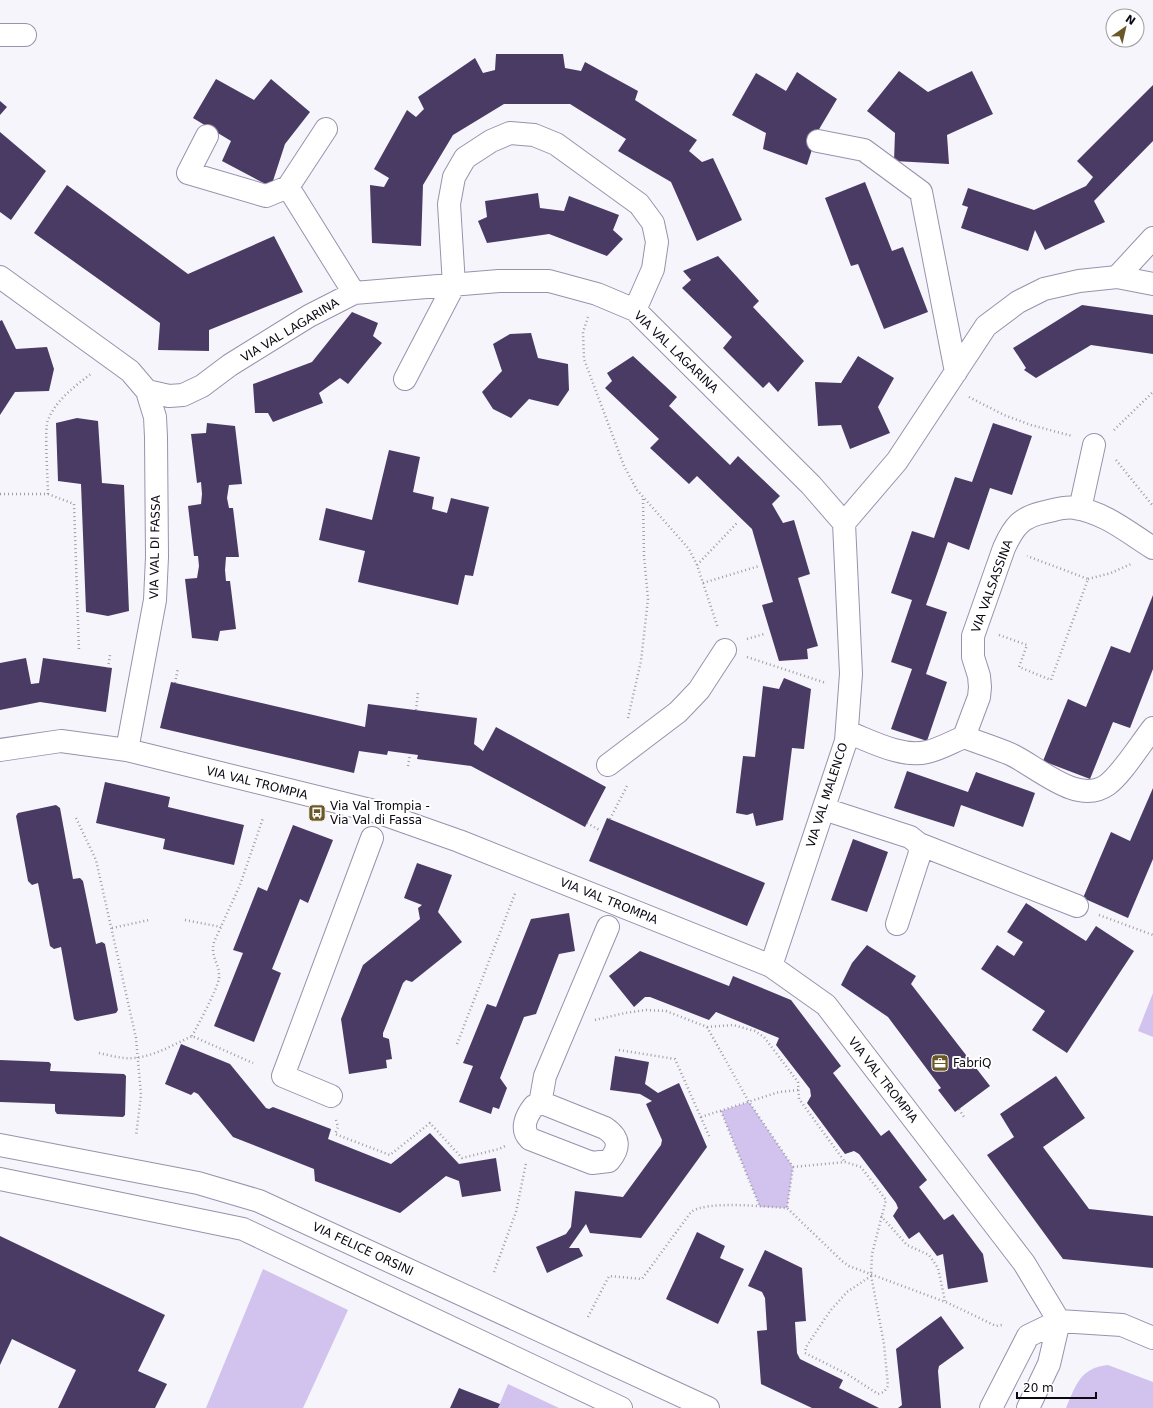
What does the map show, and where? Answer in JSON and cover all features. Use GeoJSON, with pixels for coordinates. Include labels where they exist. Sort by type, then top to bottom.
{"type":"FeatureCollection","features":[{"type":"Feature","properties":{"kind":"street"},"geometry":{"type":"LineString","coordinates":[[0,35],[25,35]]}},
{"type":"Feature","properties":{"kind":"street"},"geometry":{"type":"LineString","coordinates":[[207,136],[188,173],[266,196],[288,187],[326,129]]}},
{"type":"Feature","properties":{"kind":"street"},"geometry":{"type":"LineString","coordinates":[[405,379],[454,285],[449,204],[454,177],[465,158],[491,141],[510,133],[534,135],[556,144],[639,204],[653,223],[657,242],[653,268],[635,310]]}},
{"type":"Feature","properties":{"kind":"street"},"geometry":{"type":"LineString","coordinates":[[818,141],[864,150],[921,192],[951,379]]}},
{"type":"Feature","properties":{"kind":"street"},"geometry":{"type":"LineString","coordinates":[[288,187],[354,293]]}},
{"type":"Feature","properties":{"kind":"street"},"geometry":{"type":"LineString","coordinates":[[1117,277],[1153,238]]}},
{"type":"Feature","properties":{"kind":"street"},"geometry":{"type":"LineString","coordinates":[[0,277],[130,371],[147,391]]}},
{"type":"Feature","properties":{"kind":"street"},"geometry":{"type":"LineString","coordinates":[[844,523],[897,461],[986,326],[1018,302],[1044,289],[1079,281],[1117,277],[1153,284]]}},
{"type":"Feature","properties":{"kind":"street","name":"VIA VAL LAGARINA"},"geometry":{"type":"LineString","coordinates":[[147,391],[169,396],[183,395],[202,386],[230,365],[308,316],[354,293],[396,288],[499,281],[549,281],[597,294],[635,310],[811,485],[844,523]]}},
{"type":"Feature","properties":{"kind":"street","name":"VIA VAL DI FASSA"},"geometry":{"type":"LineString","coordinates":[[127,750],[155,600],[157,557],[156,437],[154,417],[147,391]]}},
{"type":"Feature","properties":{"kind":"street"},"geometry":{"type":"LineString","coordinates":[[1080,509],[1094,445]]}},
{"type":"Feature","properties":{"kind":"street","name":"VIA VALSASSINA"},"geometry":{"type":"LineString","coordinates":[[964,737],[979,697],[980,687],[972,646],[976,626],[1004,548],[1015,528],[1022,520],[1032,515],[1062,508],[1080,509],[1103,518],[1145,555]]}},
{"type":"Feature","properties":{"kind":"street","name":"VIA VAL MALENCO"},"geometry":{"type":"LineString","coordinates":[[771,966],[846,741],[851,674],[844,523]]}},
{"type":"Feature","properties":{"kind":"street"},"geometry":{"type":"LineString","coordinates":[[608,765],[678,712],[699,690],[725,650]]}},
{"type":"Feature","properties":{"kind":"street"},"geometry":{"type":"LineString","coordinates":[[847,732],[894,750],[915,753],[927,752],[964,737],[1011,754],[1052,779],[1082,791],[1090,792],[1105,786],[1112,781],[1153,728]]}},
{"type":"Feature","properties":{"kind":"street","name":"VIA VAL TROMPIA"},"geometry":{"type":"LineString","coordinates":[[0,750],[39,742],[61,741],[94,744],[127,750],[374,812],[472,847],[771,966],[826,1005],[1024,1263],[1059,1321]]}},
{"type":"Feature","properties":{"kind":"street"},"geometry":{"type":"LineString","coordinates":[[824,809],[910,838],[919,844],[1077,906]]}},
{"type":"Feature","properties":{"kind":"street"},"geometry":{"type":"LineString","coordinates":[[331,1096],[283,1076],[372,838]]}},
{"type":"Feature","properties":{"kind":"street"},"geometry":{"type":"LineString","coordinates":[[897,924],[920,853],[919,844]]}},
{"type":"Feature","properties":{"kind":"street"},"geometry":{"type":"LineString","coordinates":[[540,1104],[546,1076],[608,927]]}},
{"type":"Feature","properties":{"kind":"street"},"geometry":{"type":"LineString","coordinates":[[545,1104],[605,1128],[616,1138],[618,1146],[615,1155],[609,1161],[592,1163],[528,1137],[525,1123],[530,1111],[534,1106],[545,1104]]}},
{"type":"Feature","properties":{"kind":"street","name":"VIA FELICE ORSINI"},"geometry":{"type":"LineString","coordinates":[[0,1145],[198,1183],[259,1201],[708,1408]]}},
{"type":"Feature","properties":{"kind":"street"},"geometry":{"type":"LineString","coordinates":[[0,1179],[243,1229],[621,1408]]}},
{"type":"Feature","properties":{"kind":"street"},"geometry":{"type":"LineString","coordinates":[[1028,1408],[1049,1364],[1059,1321]]}},
{"type":"Feature","properties":{"kind":"street"},"geometry":{"type":"LineString","coordinates":[[991,1408],[1028,1336],[1059,1321],[1122,1325],[1153,1338]]}},
{"type":"Feature","properties":{"kind":"path"},"geometry":{"type":"LineString","coordinates":[[597,294],[583,332],[584,359],[629,479],[689,549],[697,565],[725,650],[850,690]]}},
{"type":"Feature","properties":{"kind":"path"},"geometry":{"type":"LineString","coordinates":[[48,494],[47,421],[56,406],[70,390],[111,357]]}},
{"type":"Feature","properties":{"kind":"path"},"geometry":{"type":"LineString","coordinates":[[951,379],[1004,415],[1031,425],[1079,438],[1094,445],[1120,463],[1153,506]]}},
{"type":"Feature","properties":{"kind":"path"},"geometry":{"type":"LineString","coordinates":[[1094,445],[1127,418],[1153,392]]}},
{"type":"Feature","properties":{"kind":"path"},"geometry":{"type":"LineString","coordinates":[[0,494],[48,494],[74,504],[79,651]]}},
{"type":"Feature","properties":{"kind":"path"},"geometry":{"type":"LineString","coordinates":[[631,748],[628,715],[641,661],[648,599],[644,556],[643,496]]}},
{"type":"Feature","properties":{"kind":"path"},"geometry":{"type":"LineString","coordinates":[[697,565],[737,523]]}},
{"type":"Feature","properties":{"kind":"path"},"geometry":{"type":"LineString","coordinates":[[1004,548],[1088,579],[1111,573],[1145,555]]}},
{"type":"Feature","properties":{"kind":"path"},"geometry":{"type":"LineString","coordinates":[[703,583],[759,566]]}},
{"type":"Feature","properties":{"kind":"path"},"geometry":{"type":"LineString","coordinates":[[976,626],[1027,645],[1019,667],[1051,680],[1088,579]]}},
{"type":"Feature","properties":{"kind":"path"},"geometry":{"type":"LineString","coordinates":[[108,668],[110,655]]}},
{"type":"Feature","properties":{"kind":"path"},"geometry":{"type":"LineString","coordinates":[[175,683],[178,668]]}},
{"type":"Feature","properties":{"kind":"path"},"geometry":{"type":"LineString","coordinates":[[416,710],[418,692]]}},
{"type":"Feature","properties":{"kind":"path"},"geometry":{"type":"LineString","coordinates":[[408,766],[410,754]]}},
{"type":"Feature","properties":{"kind":"path"},"geometry":{"type":"LineString","coordinates":[[610,819],[627,786]]}},
{"type":"Feature","properties":{"kind":"path"},"geometry":{"type":"LineString","coordinates":[[76,818],[96,860],[136,1038],[139,1057],[141,1095],[136,1136]]}},
{"type":"Feature","properties":{"kind":"path"},"geometry":{"type":"LineString","coordinates":[[99,1053],[124,1058],[139,1057],[168,1048],[192,1036],[219,980],[218,970],[212,952],[221,927],[240,885],[264,818]]}},
{"type":"Feature","properties":{"kind":"path"},"geometry":{"type":"LineString","coordinates":[[586,823],[601,831]]}},
{"type":"Feature","properties":{"kind":"path"},"geometry":{"type":"LineString","coordinates":[[457,1044],[516,891]]}},
{"type":"Feature","properties":{"kind":"path"},"geometry":{"type":"LineString","coordinates":[[1077,906],[1153,936]]}},
{"type":"Feature","properties":{"kind":"path"},"geometry":{"type":"LineString","coordinates":[[112,928],[149,920]]}},
{"type":"Feature","properties":{"kind":"path"},"geometry":{"type":"LineString","coordinates":[[185,920],[221,927]]}},
{"type":"Feature","properties":{"kind":"path"},"geometry":{"type":"LineString","coordinates":[[566,1028],[625,1013],[646,1010],[666,1011],[706,1027],[733,1025],[755,1031],[764,1037],[798,1082],[799,1099],[845,1162]]}},
{"type":"Feature","properties":{"kind":"path"},"geometry":{"type":"LineString","coordinates":[[706,1027],[749,1102],[793,1167],[788,1208]]}},
{"type":"Feature","properties":{"kind":"path"},"geometry":{"type":"LineString","coordinates":[[192,1036],[253,1063]]}},
{"type":"Feature","properties":{"kind":"path"},"geometry":{"type":"LineString","coordinates":[[619,1050],[675,1059],[710,1138]]}},
{"type":"Feature","properties":{"kind":"path"},"geometry":{"type":"LineString","coordinates":[[701,1117],[779,1092],[799,1090]]}},
{"type":"Feature","properties":{"kind":"path"},"geometry":{"type":"LineString","coordinates":[[331,1096],[338,1127],[335,1134],[390,1155],[430,1123],[462,1158],[499,1150],[528,1137]]}},
{"type":"Feature","properties":{"kind":"path"},"geometry":{"type":"LineString","coordinates":[[959,1109],[964,1117]]}},
{"type":"Feature","properties":{"kind":"path"},"geometry":{"type":"LineString","coordinates":[[721,1111],[760,1207]]}},
{"type":"Feature","properties":{"kind":"path"},"geometry":{"type":"LineString","coordinates":[[494,1272],[520,1199],[528,1137]]}},
{"type":"Feature","properties":{"kind":"path"},"geometry":{"type":"LineString","coordinates":[[793,1167],[845,1162],[861,1167],[886,1200],[872,1254],[871,1275],[884,1344],[888,1386],[884,1392],[878,1394],[847,1374],[805,1353],[806,1347],[830,1311],[847,1292],[871,1275]]}},
{"type":"Feature","properties":{"kind":"path"},"geometry":{"type":"LineString","coordinates":[[588,1317],[609,1276],[642,1279],[691,1212],[697,1207],[714,1205],[788,1208],[842,1261],[871,1275],[945,1302],[996,1326],[1002,1325]]}},
{"type":"Feature","properties":{"kind":"path"},"geometry":{"type":"LineString","coordinates":[[881,1216],[907,1245],[924,1252],[933,1260],[938,1268],[945,1302]]}},
{"type":"Feature","properties":{"kind":"shaded area"},"geometry":{"type":"Polygon","coordinates":[[[1153,993],[1153,1037],[1138,1031],[1153,993]]]}},
{"type":"Feature","properties":{"kind":"shaded area"},"geometry":{"type":"Polygon","coordinates":[[[749,1102],[793,1167],[787,1208],[760,1207],[721,1111],[749,1102]]]}},
{"type":"Feature","properties":{"kind":"shaded area"},"geometry":{"type":"Polygon","coordinates":[[[263,1269],[348,1310],[303,1408],[206,1408],[263,1269]]]}},
{"type":"Feature","properties":{"kind":"shaded area"},"geometry":{"type":"Polygon","coordinates":[[[1108,1365],[1153,1382],[1153,1408],[1066,1408],[1080,1379],[1091,1370],[1108,1365]]]}},
{"type":"Feature","properties":{"kind":"shaded area"},"geometry":{"type":"Polygon","coordinates":[[[508,1384],[559,1408],[498,1408],[508,1384]]]}},
{"type":"Feature","properties":{"kind":"building"},"geometry":{"type":"Polygon","coordinates":[[[496,54],[563,54],[565,68],[581,71],[585,62],[638,91],[635,100],[697,140],[689,151],[702,162],[713,158],[742,220],[697,241],[671,182],[618,151],[626,139],[570,104],[504,104],[453,135],[423,185],[421,246],[372,243],[370,185],[384,187],[389,178],[374,169],[407,110],[416,117],[424,109],[418,97],[475,58],[483,73],[495,70],[496,54]]]}},
{"type":"Feature","properties":{"kind":"building"},"geometry":{"type":"Polygon","coordinates":[[[899,71],[928,92],[972,71],[993,114],[947,135],[949,164],[894,161],[895,133],[867,111],[899,71]]]}},
{"type":"Feature","properties":{"kind":"building"},"geometry":{"type":"Polygon","coordinates":[[[797,72],[837,99],[818,131],[807,165],[763,149],[766,133],[732,115],[756,73],[786,91],[797,72]]]}},
{"type":"Feature","properties":{"kind":"building"},"geometry":{"type":"Polygon","coordinates":[[[216,79],[254,100],[271,79],[310,112],[285,144],[271,187],[222,161],[231,141],[193,118],[216,79]]]}},
{"type":"Feature","properties":{"kind":"building"},"geometry":{"type":"Polygon","coordinates":[[[1153,85],[1153,141],[1094,201],[1105,222],[1045,250],[1035,230],[1028,251],[961,228],[968,207],[962,205],[968,188],[1034,210],[1086,186],[1093,177],[1077,161],[1153,85]]]}},
{"type":"Feature","properties":{"kind":"building"},"geometry":{"type":"Polygon","coordinates":[[[0,101],[7,107],[0,115],[0,101]]]}},
{"type":"Feature","properties":{"kind":"building"},"geometry":{"type":"Polygon","coordinates":[[[0,132],[46,171],[11,220],[0,212],[0,132]]]}},
{"type":"Feature","properties":{"kind":"building"},"geometry":{"type":"Polygon","coordinates":[[[865,182],[892,251],[903,247],[928,312],[884,329],[858,264],[851,266],[825,198],[865,182]]]}},
{"type":"Feature","properties":{"kind":"building"},"geometry":{"type":"Polygon","coordinates":[[[67,185],[188,274],[274,236],[303,292],[209,330],[209,351],[158,350],[160,323],[34,233],[67,185]]]}},
{"type":"Feature","properties":{"kind":"building"},"geometry":{"type":"Polygon","coordinates":[[[538,193],[540,208],[564,211],[569,196],[619,215],[613,230],[623,239],[607,256],[549,234],[487,243],[478,221],[487,217],[485,201],[538,193]]]}},
{"type":"Feature","properties":{"kind":"building"},"geometry":{"type":"Polygon","coordinates":[[[718,256],[759,301],[753,307],[804,361],[778,392],[769,382],[763,388],[723,348],[732,337],[682,288],[691,280],[683,271],[718,256]]]}},
{"type":"Feature","properties":{"kind":"building"},"geometry":{"type":"Polygon","coordinates":[[[1082,305],[1153,315],[1153,354],[1091,345],[1036,378],[1024,370],[1026,368],[1013,348],[1082,305]]]}},
{"type":"Feature","properties":{"kind":"building"},"geometry":{"type":"Polygon","coordinates":[[[352,312],[378,323],[373,336],[382,343],[348,384],[340,378],[319,393],[323,403],[273,422],[268,413],[255,413],[253,384],[312,362],[352,312]]]}},
{"type":"Feature","properties":{"kind":"building"},"geometry":{"type":"Polygon","coordinates":[[[2,320],[16,349],[47,347],[54,369],[49,391],[15,392],[0,415],[0,321],[2,320]]]}},
{"type":"Feature","properties":{"kind":"building"},"geometry":{"type":"Polygon","coordinates":[[[531,333],[538,358],[568,364],[569,390],[558,406],[529,399],[511,418],[493,409],[482,392],[502,371],[493,344],[510,334],[531,333]]]}},
{"type":"Feature","properties":{"kind":"building"},"geometry":{"type":"Polygon","coordinates":[[[633,356],[677,397],[669,406],[730,465],[738,456],[780,496],[772,504],[783,523],[794,520],[810,574],[798,578],[818,646],[807,649],[808,659],[779,661],[762,605],[773,602],[752,529],[697,476],[689,484],[650,448],[659,439],[605,388],[612,381],[607,373],[633,356]]]}},
{"type":"Feature","properties":{"kind":"building"},"geometry":{"type":"Polygon","coordinates":[[[858,356],[894,378],[878,407],[890,433],[850,449],[841,425],[818,426],[815,382],[841,383],[858,356]]]}},
{"type":"Feature","properties":{"kind":"building"},"geometry":{"type":"Polygon","coordinates":[[[77,418],[98,421],[102,483],[124,485],[129,611],[108,616],[86,612],[81,484],[58,481],[56,423],[77,418]]]}},
{"type":"Feature","properties":{"kind":"building"},"geometry":{"type":"Polygon","coordinates":[[[207,423],[235,426],[242,484],[229,485],[227,498],[229,508],[233,508],[239,557],[226,557],[225,570],[226,581],[230,581],[236,629],[220,631],[218,641],[192,638],[185,579],[197,578],[199,566],[198,556],[194,556],[188,506],[201,504],[202,494],[201,482],[197,483],[191,434],[206,433],[207,423]]]}},
{"type":"Feature","properties":{"kind":"building"},"geometry":{"type":"Polygon","coordinates":[[[993,423],[1032,436],[1012,495],[990,488],[969,550],[948,542],[926,605],[947,612],[926,674],[947,682],[927,741],[891,729],[912,669],[891,662],[912,600],[891,593],[912,531],[934,538],[955,477],[972,482],[993,423]]]}},
{"type":"Feature","properties":{"kind":"building"},"geometry":{"type":"Polygon","coordinates":[[[389,450],[420,457],[413,492],[434,497],[432,509],[447,513],[451,498],[489,507],[473,576],[465,575],[458,605],[358,582],[365,551],[319,540],[326,508],[372,520],[389,450]]]}},
{"type":"Feature","properties":{"kind":"building"},"geometry":{"type":"Polygon","coordinates":[[[1153,595],[1153,669],[1130,728],[1113,722],[1090,779],[1043,761],[1068,699],[1086,707],[1111,646],[1130,653],[1153,595]]]}},
{"type":"Feature","properties":{"kind":"building"},"geometry":{"type":"Polygon","coordinates":[[[26,658],[31,684],[39,683],[43,658],[112,668],[106,712],[40,702],[0,710],[0,663],[26,658]]]}},
{"type":"Feature","properties":{"kind":"building"},"geometry":{"type":"Polygon","coordinates":[[[784,678],[811,689],[804,749],[792,748],[783,820],[756,826],[753,813],[747,815],[736,813],[743,756],[755,757],[763,686],[779,689],[784,678]]]}},
{"type":"Feature","properties":{"kind":"building"},"geometry":{"type":"Polygon","coordinates":[[[171,682],[365,727],[368,704],[477,718],[474,744],[483,751],[496,727],[606,787],[585,827],[471,766],[417,759],[418,755],[388,751],[387,755],[359,751],[354,773],[160,728],[171,682]]]}},
{"type":"Feature","properties":{"kind":"building"},"geometry":{"type":"Polygon","coordinates":[[[907,771],[968,792],[976,772],[1035,793],[1023,827],[961,805],[954,827],[894,808],[907,771]]]}},
{"type":"Feature","properties":{"kind":"building"},"geometry":{"type":"Polygon","coordinates":[[[105,782],[170,797],[168,807],[244,825],[234,865],[163,849],[165,839],[96,823],[105,782]]]}},
{"type":"Feature","properties":{"kind":"building"},"geometry":{"type":"Polygon","coordinates":[[[1153,788],[1153,859],[1128,918],[1083,898],[1111,832],[1130,841],[1153,788]]]}},
{"type":"Feature","properties":{"kind":"building"},"geometry":{"type":"Polygon","coordinates":[[[56,805],[60,808],[73,879],[80,878],[83,881],[96,944],[102,942],[105,944],[118,1010],[116,1013],[77,1021],[74,1019],[61,947],[54,949],[50,946],[38,883],[32,885],[28,881],[16,816],[18,813],[56,805]]]}},
{"type":"Feature","properties":{"kind":"building"},"geometry":{"type":"Polygon","coordinates":[[[607,818],[765,883],[747,926],[589,861],[607,818]]]}},
{"type":"Feature","properties":{"kind":"building"},"geometry":{"type":"Polygon","coordinates":[[[293,825],[333,840],[308,903],[300,899],[272,969],[281,973],[254,1042],[214,1026],[243,953],[233,950],[258,887],[267,891],[293,825]]]}},
{"type":"Feature","properties":{"kind":"building"},"geometry":{"type":"Polygon","coordinates":[[[853,839],[888,852],[867,912],[831,900],[853,839]]]}},
{"type":"Feature","properties":{"kind":"building"},"geometry":{"type":"Polygon","coordinates":[[[417,863],[452,875],[438,912],[462,942],[412,982],[406,980],[403,983],[383,1033],[383,1037],[389,1039],[392,1059],[386,1060],[387,1068],[349,1074],[341,1019],[363,965],[420,919],[418,908],[422,905],[404,898],[417,863]]]}},
{"type":"Feature","properties":{"kind":"building"},"geometry":{"type":"Polygon","coordinates":[[[1026,903],[1086,941],[1096,926],[1134,951],[1067,1053],[1032,1030],[1045,1011],[981,969],[997,945],[1014,956],[1023,942],[1007,932],[1026,903]]]}},
{"type":"Feature","properties":{"kind":"building"},"geometry":{"type":"Polygon","coordinates":[[[569,913],[575,951],[559,954],[536,1014],[524,1017],[500,1078],[507,1088],[499,1109],[493,1107],[491,1114],[459,1102],[473,1066],[463,1063],[487,1004],[496,1007],[531,919],[569,913]]]}},
{"type":"Feature","properties":{"kind":"building"},"geometry":{"type":"Polygon","coordinates":[[[867,945],[916,976],[911,984],[990,1086],[955,1112],[938,1090],[941,1088],[888,1017],[841,985],[852,963],[867,945]]]}},
{"type":"Feature","properties":{"kind":"building"},"geometry":{"type":"Polygon","coordinates":[[[640,951],[729,986],[733,976],[791,1000],[841,1066],[833,1073],[881,1136],[889,1130],[927,1180],[919,1187],[944,1220],[953,1214],[983,1254],[988,1282],[948,1289],[943,1254],[937,1256],[919,1232],[909,1239],[893,1216],[898,1208],[896,1203],[859,1154],[854,1151],[845,1154],[807,1103],[811,1096],[810,1089],[776,1045],[779,1038],[716,1012],[709,1020],[650,997],[645,997],[634,1007],[609,976],[640,951]]]}},
{"type":"Feature","properties":{"kind":"building"},"geometry":{"type":"Polygon","coordinates":[[[181,1044],[230,1064],[266,1108],[269,1109],[273,1107],[331,1129],[328,1139],[391,1164],[430,1133],[459,1164],[496,1158],[501,1191],[462,1197],[459,1181],[446,1176],[400,1213],[315,1181],[314,1169],[233,1137],[198,1094],[194,1092],[191,1095],[165,1084],[181,1044]]]}},
{"type":"Feature","properties":{"kind":"building"},"geometry":{"type":"Polygon","coordinates":[[[615,1056],[649,1062],[645,1084],[658,1093],[679,1083],[707,1147],[641,1238],[590,1233],[586,1224],[569,1248],[579,1248],[583,1256],[547,1273],[536,1247],[566,1234],[571,1227],[575,1191],[623,1197],[661,1145],[662,1140],[646,1104],[652,1101],[640,1094],[610,1090],[615,1056]]]}},
{"type":"Feature","properties":{"kind":"building"},"geometry":{"type":"Polygon","coordinates":[[[0,1060],[49,1062],[51,1064],[50,1071],[124,1074],[126,1076],[125,1115],[123,1117],[57,1114],[55,1111],[55,1104],[0,1102],[0,1060]]]}},
{"type":"Feature","properties":{"kind":"building"},"geometry":{"type":"Polygon","coordinates":[[[1056,1076],[1085,1118],[1043,1147],[1089,1209],[1153,1216],[1153,1268],[1063,1259],[987,1155],[1014,1137],[1000,1114],[1056,1076]]]}},
{"type":"Feature","properties":{"kind":"building"},"geometry":{"type":"Polygon","coordinates":[[[697,1232],[725,1246],[720,1258],[744,1269],[718,1324],[666,1299],[697,1232]]]}},
{"type":"Feature","properties":{"kind":"building"},"geometry":{"type":"Polygon","coordinates":[[[0,1236],[165,1315],[138,1371],[167,1384],[155,1408],[58,1408],[76,1370],[12,1339],[0,1365],[0,1236]]]}},
{"type":"Feature","properties":{"kind":"building"},"geometry":{"type":"Polygon","coordinates":[[[765,1250],[802,1268],[806,1321],[795,1322],[797,1353],[800,1359],[843,1380],[839,1388],[879,1408],[812,1408],[761,1384],[757,1331],[767,1330],[765,1298],[762,1292],[748,1286],[765,1250]]]}},
{"type":"Feature","properties":{"kind":"building"},"geometry":{"type":"Polygon","coordinates":[[[941,1316],[964,1348],[939,1366],[938,1371],[941,1408],[898,1408],[902,1405],[896,1349],[941,1316]]]}},
{"type":"Feature","properties":{"kind":"building"},"geometry":{"type":"Polygon","coordinates":[[[459,1388],[500,1404],[498,1408],[450,1408],[459,1388]]]}},
{"type":"Feature","properties":{"kind":"place","name":"Via Val Trompia - Via Val di Fassa"},"geometry":{"type":"Point","coordinates":[317,813]}},
{"type":"Feature","properties":{"kind":"place","name":"FabriQ"},"geometry":{"type":"Point","coordinates":[940,1063]}}]}
